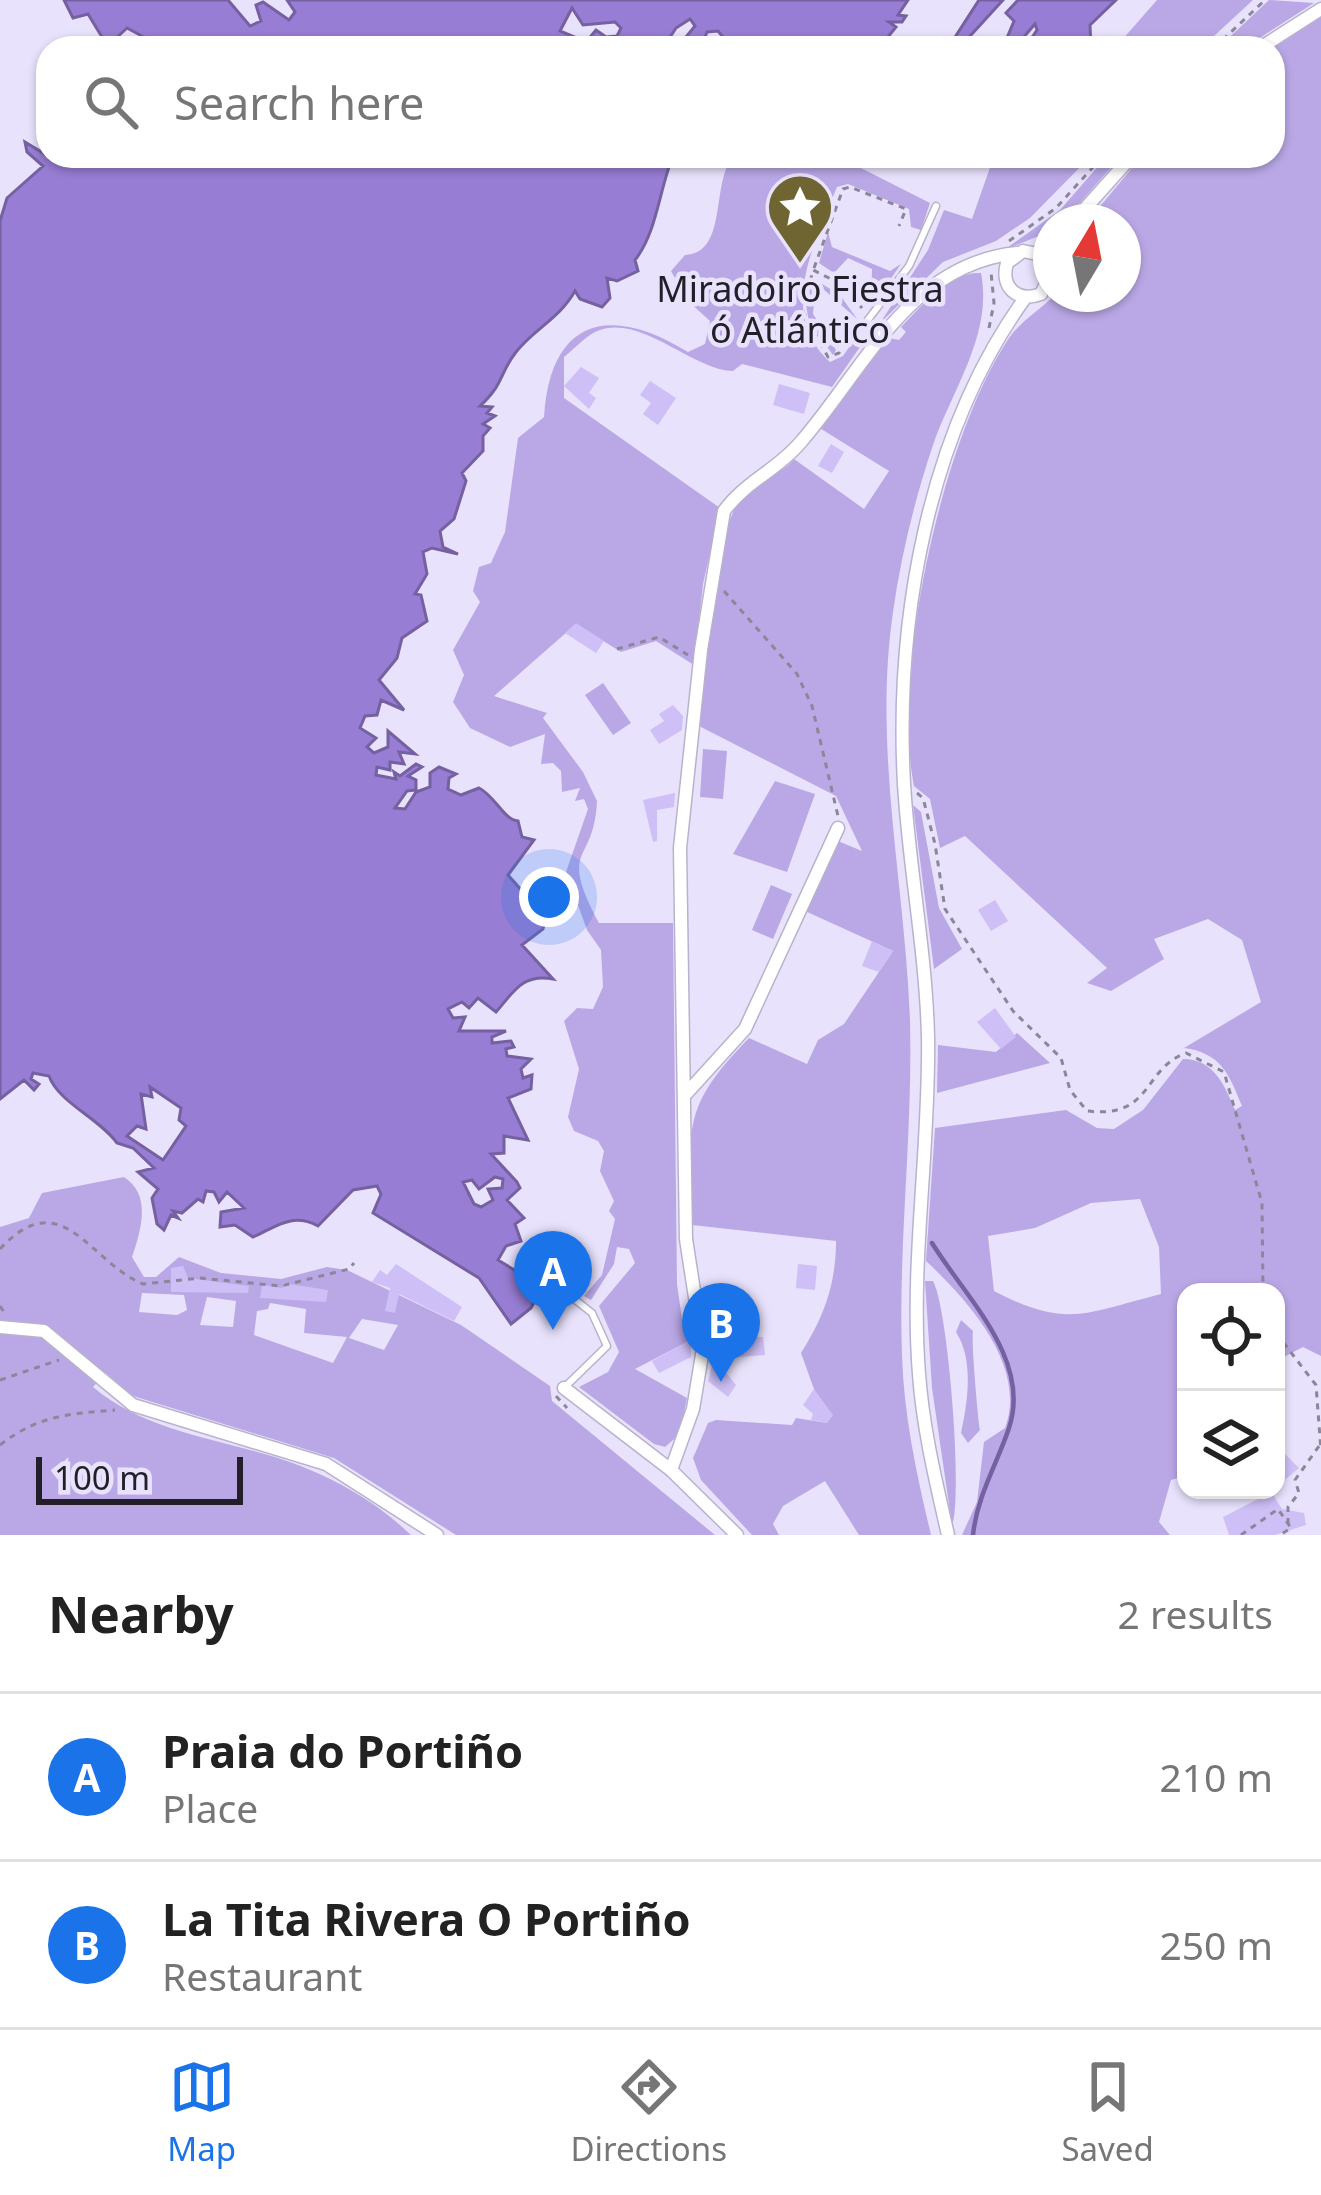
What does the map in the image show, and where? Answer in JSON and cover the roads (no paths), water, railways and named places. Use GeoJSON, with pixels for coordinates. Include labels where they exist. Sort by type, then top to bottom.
{"type":"FeatureCollection","features":[{"type":"Feature","properties":{"kind":"street"},"geometry":{"type":"LineString","coordinates":[[1279,36],[1321,9]]}},
{"type":"Feature","properties":{"kind":"street"},"geometry":{"type":"LineString","coordinates":[[1089,204],[1121,168]]}},
{"type":"Feature","properties":{"kind":"street"},"geometry":{"type":"LineString","coordinates":[[670,1470],[693,1409],[703,1349],[686,1238],[680,848],[700,663],[724,511],[738,492],[802,442],[874,343],[932,284],[1013,247],[1033,251]]}},
{"type":"Feature","properties":{"kind":"street"},"geometry":{"type":"LineString","coordinates":[[948,1535],[919,1372],[928,1035],[904,788],[906,664],[929,516],[958,428],[1015,291],[1006,263],[1013,247]]}},
{"type":"Feature","properties":{"kind":"street"},"geometry":{"type":"LineString","coordinates":[[956,270],[982,269],[1015,291],[1033,293]]}},
{"type":"Feature","properties":{"kind":"street"},"geometry":{"type":"LineString","coordinates":[[684,1096],[746,1029],[838,828]]}},
{"type":"Feature","properties":{"kind":"street"},"geometry":{"type":"LineString","coordinates":[[4,1322],[44,1331],[133,1405],[326,1464],[437,1535]]}},
{"type":"Feature","properties":{"kind":"street"},"geometry":{"type":"LineString","coordinates":[[565,1388],[670,1470],[736,1535]]}},
{"type":"Feature","properties":{"kind":"lane"},"geometry":{"type":"LineString","coordinates":[[874,343],[867,321],[909,266],[936,206]]}},
{"type":"Feature","properties":{"kind":"lane"},"geometry":{"type":"LineString","coordinates":[[565,1388],[607,1346],[592,1313],[568,1295]]}},
{"type":"Feature","properties":{"kind":"waterway"},"geometry":{"type":"LineString","coordinates":[[932,1243],[992,1330],[1011,1378],[1014,1402],[1009,1428],[983,1493],[973,1535]]}},
{"type":"Feature","properties":{"kind":"place","name":"Miradoiro Fiestra ó Atlántico"},"geometry":{"type":"Point","coordinates":[800,266]}},
{"type":"Feature","properties":{"kind":"place","name":"Praia do Portiño"},"geometry":{"type":"Point","coordinates":[553,1330]}},
{"type":"Feature","properties":{"kind":"place","name":"La Tita Rivera O Portiño"},"geometry":{"type":"Point","coordinates":[721,1382]}}]}
